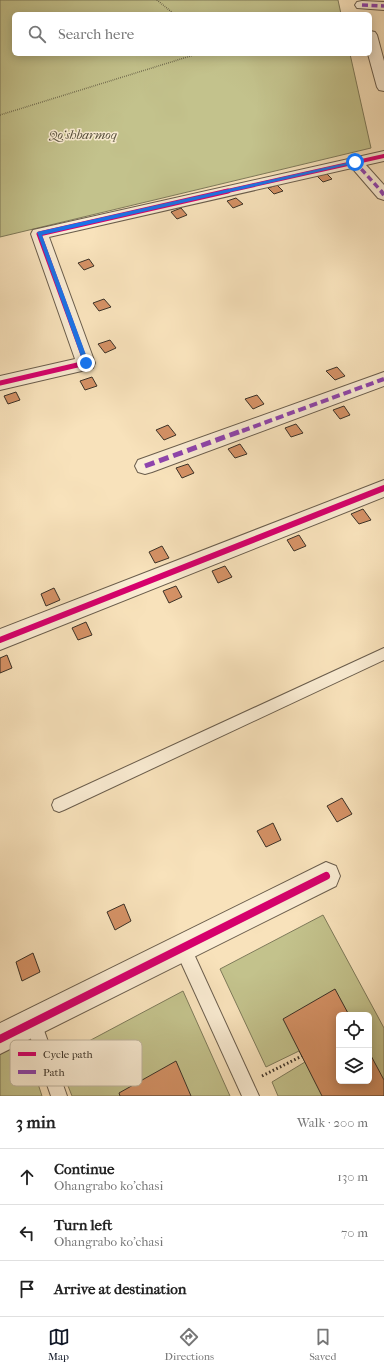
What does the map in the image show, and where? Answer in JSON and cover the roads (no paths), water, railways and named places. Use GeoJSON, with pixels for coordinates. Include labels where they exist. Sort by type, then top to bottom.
{"type":"FeatureCollection","features":[{"type":"Feature","properties":{"kind":"street"},"geometry":{"type":"LineString","coordinates":[[362,6],[384,6]]}},
{"type":"Feature","properties":{"kind":"street"},"geometry":{"type":"LineString","coordinates":[[372,42],[384,87]]}},
{"type":"Feature","properties":{"kind":"street"},"geometry":{"type":"LineString","coordinates":[[0,383],[86,363],[39,234],[384,156]]}},
{"type":"Feature","properties":{"kind":"street"},"geometry":{"type":"LineString","coordinates":[[355,162],[384,195]]}},
{"type":"Feature","properties":{"kind":"street"},"geometry":{"type":"LineString","coordinates":[[145,466],[384,379]]}},
{"type":"Feature","properties":{"kind":"street"},"geometry":{"type":"LineString","coordinates":[[0,640],[384,488]]}},
{"type":"Feature","properties":{"kind":"street"},"geometry":{"type":"LineString","coordinates":[[0,1039],[326,876]]}},
{"type":"Feature","properties":{"kind":"lane"},"geometry":{"type":"LineString","coordinates":[[59,805],[384,654]]}},
{"type":"Feature","properties":{"kind":"lane"},"geometry":{"type":"LineString","coordinates":[[182,948],[248,1090]]}},
{"type":"Feature","properties":{"kind":"lane"},"geometry":{"type":"LineString","coordinates":[[33,1022],[39,1040]]}},
{"type":"Feature","properties":{"kind":"lane"},"geometry":{"type":"LineString","coordinates":[[55,1086],[59,1096]]}},
{"type":"Feature","properties":{"kind":"park label","name":"Qo‘shbarmoq"},"geometry":{"type":"Point","coordinates":[83,134]}}]}
